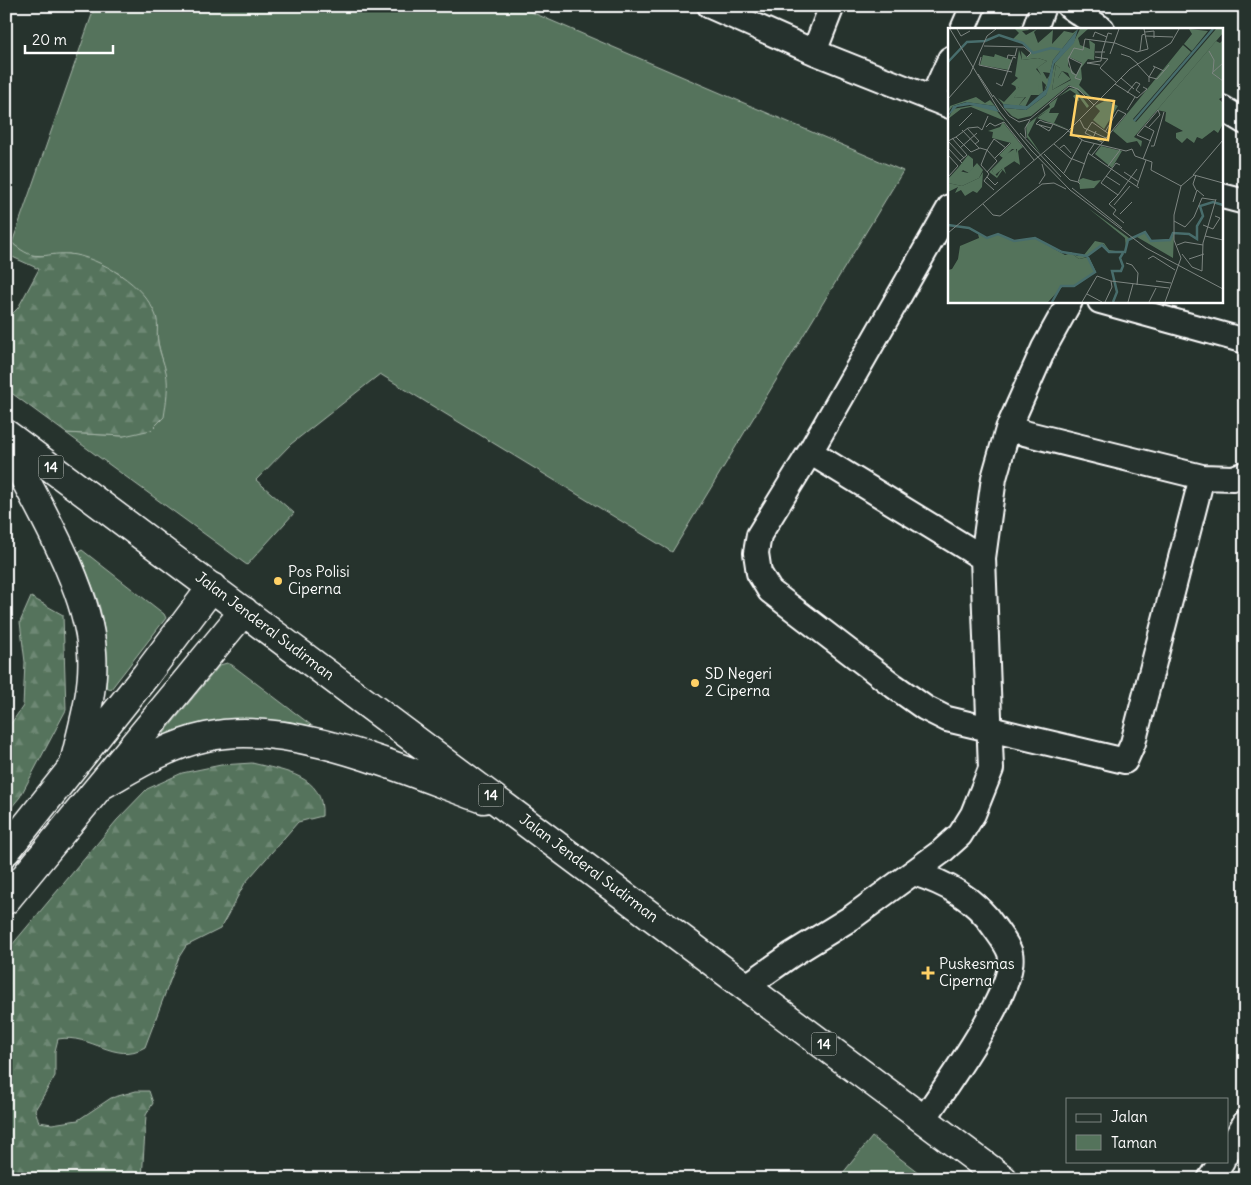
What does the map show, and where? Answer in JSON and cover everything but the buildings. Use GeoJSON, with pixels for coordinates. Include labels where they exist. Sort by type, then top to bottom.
{"type":"FeatureCollection","features":[{"type":"Feature","properties":{"kind":"highway","name":"Jalan Jenderal Sudirman"},"geometry":{"type":"LineString","coordinates":[[6,434],[1003,1179]]}},
{"type":"Feature","properties":{"kind":"highway"},"geometry":{"type":"LineString","coordinates":[[6,443],[76,582],[88,623],[92,654],[88,703],[74,764]]}},
{"type":"Feature","properties":{"kind":"highway"},"geometry":{"type":"LineString","coordinates":[[6,851],[146,675],[212,587]]}},
{"type":"Feature","properties":{"kind":"highway"},"geometry":{"type":"LineString","coordinates":[[6,900],[244,611]]}},
{"type":"Feature","properties":{"kind":"highway"},"geometry":{"type":"LineString","coordinates":[[100,786],[149,758],[205,737],[255,733],[285,735],[315,742],[509,808]]}},
{"type":"Feature","properties":{"kind":"street"},"geometry":{"type":"LineString","coordinates":[[710,6],[814,52],[941,102],[948,69]]}},
{"type":"Feature","properties":{"kind":"street"},"geometry":{"type":"LineString","coordinates":[[814,52],[832,6]]}},
{"type":"Feature","properties":{"kind":"street"},"geometry":{"type":"LineString","coordinates":[[963,28],[973,6]]}},
{"type":"Feature","properties":{"kind":"street"},"geometry":{"type":"LineString","coordinates":[[1035,28],[1044,6]]}},
{"type":"Feature","properties":{"kind":"street"},"geometry":{"type":"LineString","coordinates":[[1069,6],[1101,28]]}},
{"type":"Feature","properties":{"kind":"street"},"geometry":{"type":"LineString","coordinates":[[1224,109],[1245,122]]}},
{"type":"Feature","properties":{"kind":"street"},"geometry":{"type":"LineString","coordinates":[[1224,197],[1245,202]]}},
{"type":"Feature","properties":{"kind":"street"},"geometry":{"type":"LineString","coordinates":[[948,210],[810,452],[759,536],[756,554],[759,573],[770,591],[925,708],[948,719],[1120,761],[1125,760],[1128,757],[1202,477]]}},
{"type":"Feature","properties":{"kind":"street"},"geometry":{"type":"LineString","coordinates":[[747,986],[791,955],[852,918],[914,873],[960,835],[973,814],[991,769],[983,558],[994,478],[1008,428],[1044,348],[1069,302]]}},
{"type":"Feature","properties":{"kind":"street"},"geometry":{"type":"LineString","coordinates":[[1104,302],[1245,341]]}},
{"type":"Feature","properties":{"kind":"street"},"geometry":{"type":"LineString","coordinates":[[1008,428],[1202,477],[1234,478],[1245,474]]}},
{"type":"Feature","properties":{"kind":"street"},"geometry":{"type":"LineString","coordinates":[[810,452],[983,558]]}},
{"type":"Feature","properties":{"kind":"street"},"geometry":{"type":"LineString","coordinates":[[914,873],[937,880],[977,906],[987,916],[1010,953],[1010,971],[999,1001],[924,1119]]}},
{"type":"Feature","properties":{"kind":"street"},"geometry":{"type":"LineString","coordinates":[[1228,1151],[1245,1123]]}},
{"type":"Feature","properties":{"kind":"street"},"geometry":{"type":"LineString","coordinates":[[1210,1179],[1221,1162]]}},
{"type":"Feature","properties":{"kind":"green space"},"geometry":{"type":"Polygon","coordinates":[[[95,6],[517,6],[903,171],[672,552],[380,374],[291,444],[256,480],[294,513],[247,565],[66,433],[124,436],[166,374],[158,343],[156,317],[120,274],[85,258],[69,254],[27,255],[12,243],[95,6]]]}},
{"type":"Feature","properties":{"kind":"green space"},"geometry":{"type":"Polygon","coordinates":[[[12,243],[28,254],[35,256],[69,254],[94,261],[120,275],[143,294],[151,305],[157,319],[157,339],[167,383],[164,417],[151,430],[124,436],[66,433],[6,389],[6,320],[18,308],[39,269],[8,255],[12,243]]]}},
{"type":"Feature","properties":{"kind":"green space"},"geometry":{"type":"Polygon","coordinates":[[[82,550],[164,614],[166,618],[111,689],[106,687],[105,641],[100,607],[94,589],[77,553],[82,550]]]}},
{"type":"Feature","properties":{"kind":"green space"},"geometry":{"type":"Polygon","coordinates":[[[31,597],[63,615],[66,710],[20,797],[6,814],[6,731],[23,706],[25,662],[20,622],[31,597]]]}},
{"type":"Feature","properties":{"kind":"green space"},"geometry":{"type":"Polygon","coordinates":[[[227,663],[311,725],[285,721],[243,719],[209,723],[165,736],[164,733],[220,665],[227,663]]]}},
{"type":"Feature","properties":{"kind":"green space"},"geometry":{"type":"Polygon","coordinates":[[[252,763],[289,772],[310,783],[317,792],[321,802],[322,816],[298,822],[245,883],[220,929],[186,946],[179,957],[145,1047],[134,1052],[123,1052],[113,1051],[81,1040],[70,1038],[58,1039],[55,1051],[55,1076],[35,1110],[39,1122],[52,1124],[78,1120],[111,1098],[136,1091],[149,1091],[153,1103],[146,1115],[142,1179],[6,1179],[6,952],[117,820],[147,789],[182,773],[221,765],[252,763]]]}},
{"type":"Feature","properties":{"kind":"green space"},"geometry":{"type":"Polygon","coordinates":[[[872,1137],[927,1179],[838,1179],[872,1137]]]}},
{"type":"Feature","properties":{"kind":"place","name":"Pos Polisi Ciperna"},"geometry":{"type":"Point","coordinates":[278,581]}},
{"type":"Feature","properties":{"kind":"place","name":"SD Negeri 2 Ciperna"},"geometry":{"type":"Point","coordinates":[695,683]}},
{"type":"Feature","properties":{"kind":"place","name":"Puskesmas Ciperna"},"geometry":{"type":"Point","coordinates":[928,973]}}]}
